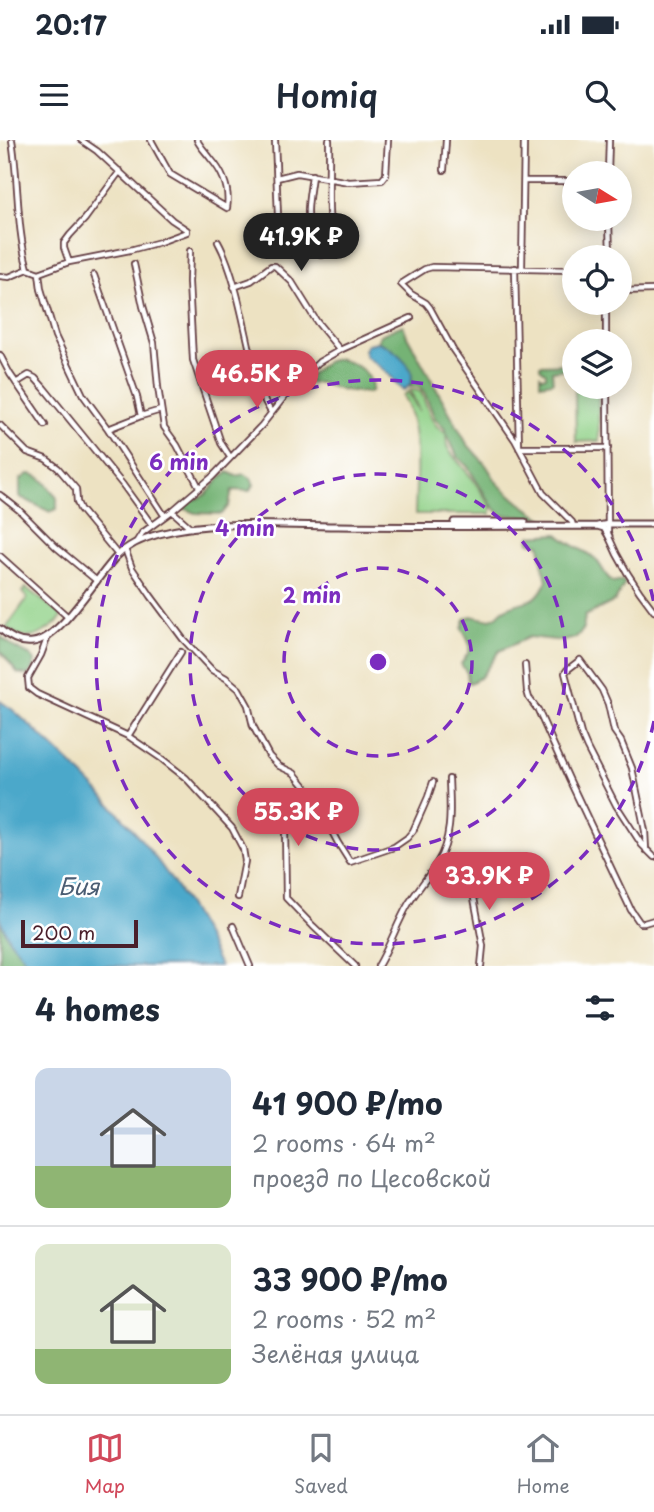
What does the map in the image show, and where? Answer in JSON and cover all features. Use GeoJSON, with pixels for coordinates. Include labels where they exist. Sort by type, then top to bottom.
{"type":"FeatureCollection","features":[{"type":"Feature","properties":{"kind":"main road"},"geometry":{"type":"LineString","coordinates":[[573,524],[604,528],[609,536]]}},
{"type":"Feature","properties":{"kind":"main road"},"geometry":{"type":"LineString","coordinates":[[597,526],[609,524]]}},
{"type":"Feature","properties":{"kind":"main road"},"geometry":{"type":"LineString","coordinates":[[0,629],[23,642],[36,642],[48,636],[68,617],[125,549],[159,534],[191,528],[264,525],[654,524]]}},
{"type":"Feature","properties":{"kind":"street"},"geometry":{"type":"LineString","coordinates":[[12,140],[19,224],[28,270]]}},
{"type":"Feature","properties":{"kind":"street"},"geometry":{"type":"LineString","coordinates":[[0,276],[9,277],[28,270],[38,273],[69,262],[130,250],[188,232],[97,150],[81,140]]}},
{"type":"Feature","properties":{"kind":"street"},"geometry":{"type":"LineString","coordinates":[[151,140],[170,174],[227,208],[226,180],[197,140]]}},
{"type":"Feature","properties":{"kind":"street"},"geometry":{"type":"LineString","coordinates":[[275,140],[278,216]]}},
{"type":"Feature","properties":{"kind":"street"},"geometry":{"type":"LineString","coordinates":[[329,140],[330,225],[335,252]]}},
{"type":"Feature","properties":{"kind":"street"},"geometry":{"type":"LineString","coordinates":[[277,178],[298,173],[349,182],[384,180],[388,140]]}},
{"type":"Feature","properties":{"kind":"street"},"geometry":{"type":"LineString","coordinates":[[444,170],[446,140]]}},
{"type":"Feature","properties":{"kind":"street"},"geometry":{"type":"LineString","coordinates":[[522,268],[524,140]]}},
{"type":"Feature","properties":{"kind":"street"},"geometry":{"type":"LineString","coordinates":[[608,161],[609,140]]}},
{"type":"Feature","properties":{"kind":"street"},"geometry":{"type":"LineString","coordinates":[[69,262],[64,243],[86,219],[120,171]]}},
{"type":"Feature","properties":{"kind":"street"},"geometry":{"type":"LineString","coordinates":[[312,175],[307,213],[322,255]]}},
{"type":"Feature","properties":{"kind":"street"},"geometry":{"type":"LineString","coordinates":[[524,181],[562,181]]}},
{"type":"Feature","properties":{"kind":"street"},"geometry":{"type":"LineString","coordinates":[[218,242],[234,287],[256,380],[271,412]]}},
{"type":"Feature","properties":{"kind":"street"},"geometry":{"type":"LineString","coordinates":[[190,251],[193,360],[221,443],[230,457]]}},
{"type":"Feature","properties":{"kind":"street"},"geometry":{"type":"LineString","coordinates":[[134,264],[154,343],[161,410],[166,430],[199,487]]}},
{"type":"Feature","properties":{"kind":"street"},"geometry":{"type":"LineString","coordinates":[[234,287],[251,281],[271,266],[275,266],[291,280],[317,322],[341,350]]}},
{"type":"Feature","properties":{"kind":"street"},"geometry":{"type":"LineString","coordinates":[[562,270],[432,267],[401,284],[430,308],[453,350],[519,448],[543,493],[573,524]]}},
{"type":"Feature","properties":{"kind":"street"},"geometry":{"type":"LineString","coordinates":[[515,268],[519,448]]}},
{"type":"Feature","properties":{"kind":"street"},"geometry":{"type":"LineString","coordinates":[[38,273],[55,336],[75,379],[87,402],[108,429],[164,515]]}},
{"type":"Feature","properties":{"kind":"street"},"geometry":{"type":"LineString","coordinates":[[94,275],[137,397],[141,416]]}},
{"type":"Feature","properties":{"kind":"street"},"geometry":{"type":"LineString","coordinates":[[632,290],[654,290]]}},
{"type":"Feature","properties":{"kind":"street"},"geometry":{"type":"LineString","coordinates":[[136,543],[141,534],[212,477],[319,362],[411,318]]}},
{"type":"Feature","properties":{"kind":"street"},"geometry":{"type":"LineString","coordinates":[[0,355],[45,425]]}},
{"type":"Feature","properties":{"kind":"street"},"geometry":{"type":"LineString","coordinates":[[16,383],[29,375],[35,378],[123,485],[152,525]]}},
{"type":"Feature","properties":{"kind":"street"},"geometry":{"type":"LineString","coordinates":[[607,399],[609,536],[634,586],[654,611]]}},
{"type":"Feature","properties":{"kind":"street"},"geometry":{"type":"LineString","coordinates":[[108,429],[161,410]]}},
{"type":"Feature","properties":{"kind":"street"},"geometry":{"type":"LineString","coordinates":[[0,425],[27,452],[46,459],[58,468],[76,489],[80,509],[118,555]]}},
{"type":"Feature","properties":{"kind":"street"},"geometry":{"type":"LineString","coordinates":[[519,448],[608,448]]}},
{"type":"Feature","properties":{"kind":"street"},"geometry":{"type":"LineString","coordinates":[[0,495],[97,581]]}},
{"type":"Feature","properties":{"kind":"street"},"geometry":{"type":"LineString","coordinates":[[172,511],[191,528]]}},
{"type":"Feature","properties":{"kind":"street"},"geometry":{"type":"LineString","coordinates":[[125,549],[132,568],[183,639],[212,670],[239,689],[248,705],[253,726],[269,756],[294,773],[318,803],[350,862],[394,847],[410,835],[433,782]]}},
{"type":"Feature","properties":{"kind":"street"},"geometry":{"type":"LineString","coordinates":[[0,556],[68,617]]}},
{"type":"Feature","properties":{"kind":"street"},"geometry":{"type":"LineString","coordinates":[[48,636],[29,678],[29,688],[128,736],[182,775],[232,828],[243,849],[245,861],[238,897]]}},
{"type":"Feature","properties":{"kind":"street"},"geometry":{"type":"LineString","coordinates":[[128,736],[181,652]]}},
{"type":"Feature","properties":{"kind":"street"},"geometry":{"type":"LineString","coordinates":[[646,850],[633,771],[614,731],[602,690],[580,660],[565,673],[581,734],[616,805],[646,850],[654,857]]}},
{"type":"Feature","properties":{"kind":"street"},"geometry":{"type":"LineString","coordinates":[[525,665],[529,698],[538,710],[631,911],[640,923],[654,920]]}},
{"type":"Feature","properties":{"kind":"street"},"geometry":{"type":"LineString","coordinates":[[378,966],[409,904],[442,851],[450,824],[449,779]]}},
{"type":"Feature","properties":{"kind":"street"},"geometry":{"type":"LineString","coordinates":[[318,803],[285,826],[286,898],[355,966]]}},
{"type":"Feature","properties":{"kind":"street"},"geometry":{"type":"LineString","coordinates":[[473,858],[474,898],[482,946],[481,966]]}},
{"type":"Feature","properties":{"kind":"street"},"geometry":{"type":"LineString","coordinates":[[233,926],[250,966]]}},
{"type":"Feature","properties":{"kind":"green space"},"geometry":{"type":"Polygon","coordinates":[[[403,325],[467,444],[486,465],[498,484],[542,518],[501,515],[492,506],[468,467],[457,456],[444,428],[435,419],[424,392],[419,387],[410,387],[412,380],[398,357],[384,344],[377,342],[380,335],[403,325]]]}},
{"type":"Feature","properties":{"kind":"green space"},"geometry":{"type":"Polygon","coordinates":[[[338,359],[366,373],[372,390],[368,393],[338,389],[322,383],[311,384],[307,377],[328,361],[338,359]]]}},
{"type":"Feature","properties":{"kind":"green space"},"geometry":{"type":"Polygon","coordinates":[[[562,364],[562,370],[552,371],[553,382],[540,384],[540,375],[546,376],[546,373],[540,365],[562,364]]]}},
{"type":"Feature","properties":{"kind":"green space"},"geometry":{"type":"Polygon","coordinates":[[[410,390],[421,392],[433,421],[446,433],[447,446],[451,453],[491,506],[491,514],[415,514],[415,438],[409,408],[403,395],[408,392],[419,411],[410,390]]]}},
{"type":"Feature","properties":{"kind":"green space"},"geometry":{"type":"Polygon","coordinates":[[[575,399],[598,399],[599,441],[576,442],[575,399]]]}},
{"type":"Feature","properties":{"kind":"green space"},"geometry":{"type":"Polygon","coordinates":[[[228,472],[236,476],[244,474],[251,478],[254,485],[249,491],[232,490],[229,505],[222,514],[195,513],[180,507],[206,494],[228,472]]]}},
{"type":"Feature","properties":{"kind":"green space"},"geometry":{"type":"Polygon","coordinates":[[[28,474],[37,476],[48,486],[57,498],[57,509],[50,512],[20,497],[20,480],[28,474]]]}},
{"type":"Feature","properties":{"kind":"green space"},"geometry":{"type":"Polygon","coordinates":[[[558,534],[596,560],[613,582],[623,580],[625,583],[615,601],[585,616],[583,630],[575,638],[564,641],[529,637],[499,651],[481,677],[468,682],[467,673],[461,664],[469,648],[462,629],[465,619],[471,616],[492,618],[505,609],[535,598],[547,580],[540,544],[529,542],[530,536],[558,534]]]}},
{"type":"Feature","properties":{"kind":"green space"},"geometry":{"type":"Polygon","coordinates":[[[26,588],[62,615],[58,622],[34,637],[24,637],[6,628],[26,600],[27,597],[22,592],[26,588]]]}},
{"type":"Feature","properties":{"kind":"green space"},"geometry":{"type":"Polygon","coordinates":[[[0,636],[35,661],[28,675],[18,673],[0,651],[0,636]]]}},
{"type":"Feature","properties":{"kind":"green space"},"geometry":{"type":"Polygon","coordinates":[[[0,920],[9,939],[27,966],[0,966],[0,920]]]}},
{"type":"Feature","properties":{"kind":"water"},"geometry":{"type":"Polygon","coordinates":[[[377,342],[392,349],[410,369],[410,384],[404,390],[366,357],[364,350],[368,344],[377,342]]]}},
{"type":"Feature","properties":{"kind":"water","name":"Бия"},"geometry":{"type":"Polygon","coordinates":[[[0,701],[74,767],[131,827],[180,893],[202,928],[220,966],[27,966],[0,920],[0,701]]]}}]}
